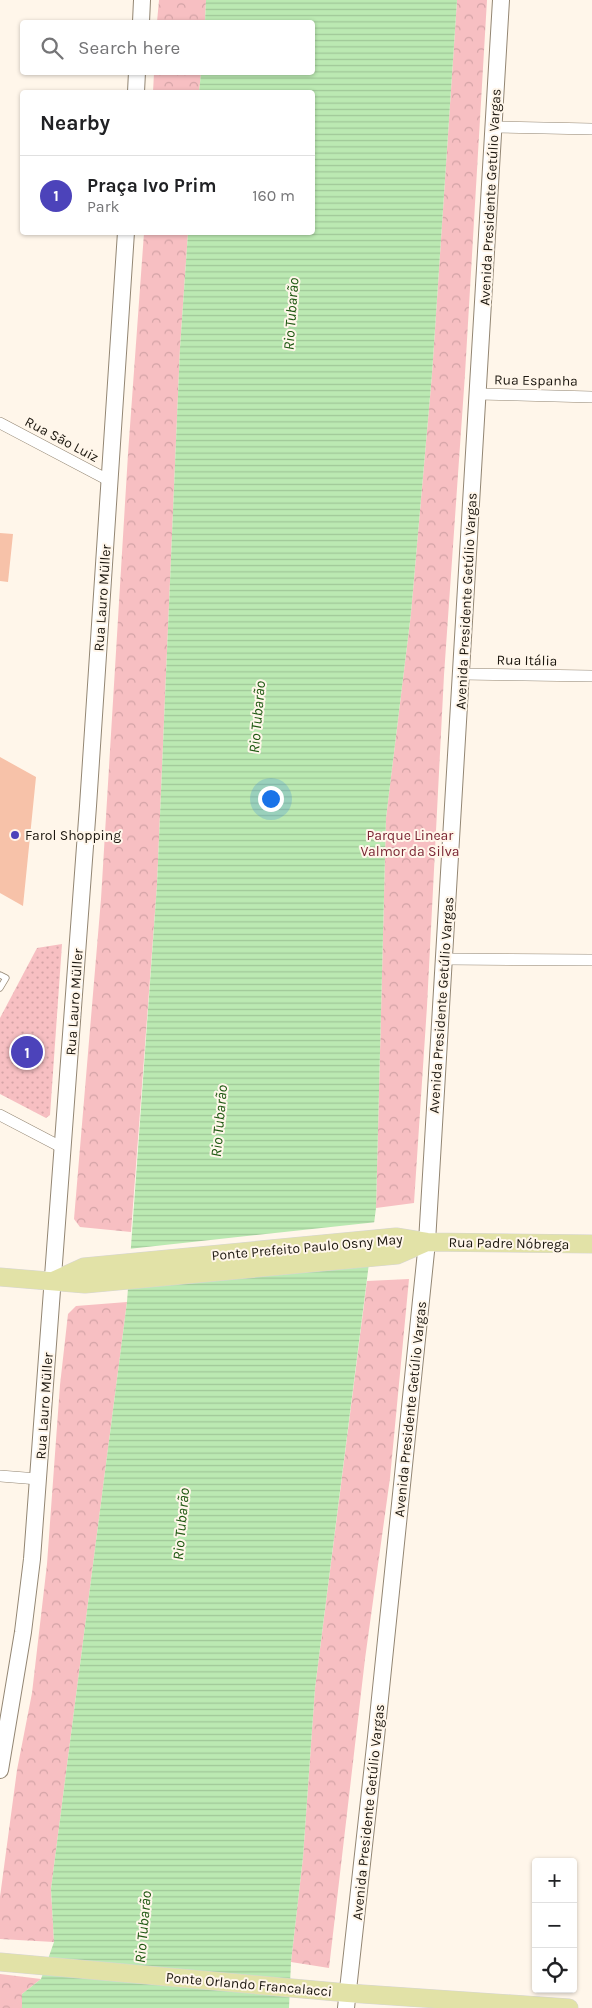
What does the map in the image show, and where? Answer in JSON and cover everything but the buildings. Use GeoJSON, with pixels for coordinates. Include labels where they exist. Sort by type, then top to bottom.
{"type":"FeatureCollection","features":[{"type":"Feature","properties":{"kind":"main road"},"geometry":{"type":"LineString","coordinates":[[141,20],[142,0]]}},
{"type":"Feature","properties":{"kind":"main road","name":"Avenida Presidente Getúlio Vargas"},"geometry":{"type":"LineString","coordinates":[[347,2001],[427,1242],[502,0]]}},
{"type":"Feature","properties":{"kind":"main road"},"geometry":{"type":"LineString","coordinates":[[136,90],[137,75]]}},
{"type":"Feature","properties":{"kind":"main road","name":"Rua Lauro Müller"},"geometry":{"type":"LineString","coordinates":[[0,1770],[4,1718],[27,1598],[38,1479],[63,1148],[126,235]]}},
{"type":"Feature","properties":{"kind":"main road","name":"Rua Padre Nóbrega"},"geometry":{"type":"LineString","coordinates":[[427,1242],[592,1244]]}},
{"type":"Feature","properties":{"kind":"main road","name":"Ponte Prefeito Paulo Osny May"},"geometry":{"type":"LineString","coordinates":[[53,1281],[85,1284],[427,1242]]}},
{"type":"Feature","properties":{"kind":"main road","name":"Ponte Prefeito Paulo Osny May"},"geometry":{"type":"LineString","coordinates":[[53,1281],[84,1267],[397,1246]]}},
{"type":"Feature","properties":{"kind":"main road"},"geometry":{"type":"LineString","coordinates":[[0,1277],[53,1281]]}},
{"type":"Feature","properties":{"kind":"main road","name":"Ponte Orlando Francalacci"},"geometry":{"type":"LineString","coordinates":[[0,1962],[327,1992],[347,2001],[569,2008]]}},
{"type":"Feature","properties":{"kind":"street"},"geometry":{"type":"LineString","coordinates":[[494,127],[592,129]]}},
{"type":"Feature","properties":{"kind":"street","name":"Rua Espanha"},"geometry":{"type":"LineString","coordinates":[[479,394],[592,397]]}},
{"type":"Feature","properties":{"kind":"street","name":"Rua São Luiz"},"geometry":{"type":"LineString","coordinates":[[0,423],[110,481]]}},
{"type":"Feature","properties":{"kind":"street","name":"Rua Itália"},"geometry":{"type":"LineString","coordinates":[[462,674],[592,676]]}},
{"type":"Feature","properties":{"kind":"street"},"geometry":{"type":"LineString","coordinates":[[444,959],[592,960]]}},
{"type":"Feature","properties":{"kind":"street"},"geometry":{"type":"LineString","coordinates":[[0,1115],[63,1148]]}},
{"type":"Feature","properties":{"kind":"street"},"geometry":{"type":"LineString","coordinates":[[0,1476],[38,1479]]}},
{"type":"Feature","properties":{"kind":"lane"},"geometry":{"type":"LineString","coordinates":[[0,975],[6,978],[0,988]]}},
{"type":"Feature","properties":{"kind":"green space"},"geometry":{"type":"Polygon","coordinates":[[[159,0],[206,0],[205,20],[157,20],[159,0]]]}},
{"type":"Feature","properties":{"kind":"green space","name":"Parque Linear Valmor da Silva"},"geometry":{"type":"Polygon","coordinates":[[[457,0],[487,0],[465,374],[444,675],[427,1006],[414,1203],[376,1208],[386,818],[411,613],[432,374],[457,0]]]}},
{"type":"Feature","properties":{"kind":"green space"},"geometry":{"type":"Polygon","coordinates":[[[154,75],[201,75],[199,90],[153,90],[154,75]]]}},
{"type":"Feature","properties":{"kind":"green space"},"geometry":{"type":"Polygon","coordinates":[[[144,235],[188,235],[180,348],[157,885],[131,1232],[80,1227],[74,1219],[101,899],[128,454],[144,235]]]}},
{"type":"Feature","properties":{"kind":"green space"},"geometry":{"type":"Polygon","coordinates":[[[62,944],[50,1115],[46,1118],[0,1094],[0,1018],[37,948],[62,944]]]}},
{"type":"Feature","properties":{"kind":"green space"},"geometry":{"type":"Polygon","coordinates":[[[409,1279],[390,1478],[365,1659],[329,1968],[291,1962],[303,1857],[315,1688],[367,1281],[409,1279]]]}},
{"type":"Feature","properties":{"kind":"green space"},"geometry":{"type":"Polygon","coordinates":[[[127,1302],[51,1889],[54,1942],[0,1939],[0,1897],[17,1770],[32,1693],[47,1564],[60,1385],[68,1314],[76,1306],[127,1302]]]}},
{"type":"Feature","properties":{"kind":"green space"},"geometry":{"type":"Polygon","coordinates":[[[0,1974],[41,1979],[22,1994],[22,2008],[0,2008],[0,1974]]]}},
{"type":"Feature","properties":{"kind":"water","name":"Rio Tubarão"},"geometry":{"type":"Polygon","coordinates":[[[206,0],[457,0],[432,374],[411,613],[386,818],[376,1208],[315,1688],[303,1857],[291,1962],[289,2008],[22,2008],[22,1994],[41,1979],[54,1942],[51,1889],[127,1302],[157,885],[180,348],[188,235],[315,235],[315,90],[199,90],[201,75],[315,75],[315,20],[205,20],[206,0]]]}},
{"type":"Feature","properties":{"kind":"pier"},"geometry":{"type":"Polygon","coordinates":[[[377,1222],[372,1261],[125,1285],[128,1249],[377,1222]]]}},
{"type":"Feature","properties":{"kind":"place","name":"Farol Shopping"},"geometry":{"type":"Point","coordinates":[15,835]}},
{"type":"Feature","properties":{"kind":"place","name":"Praça Ivo Prim"},"geometry":{"type":"Point","coordinates":[27,1052]}}]}
